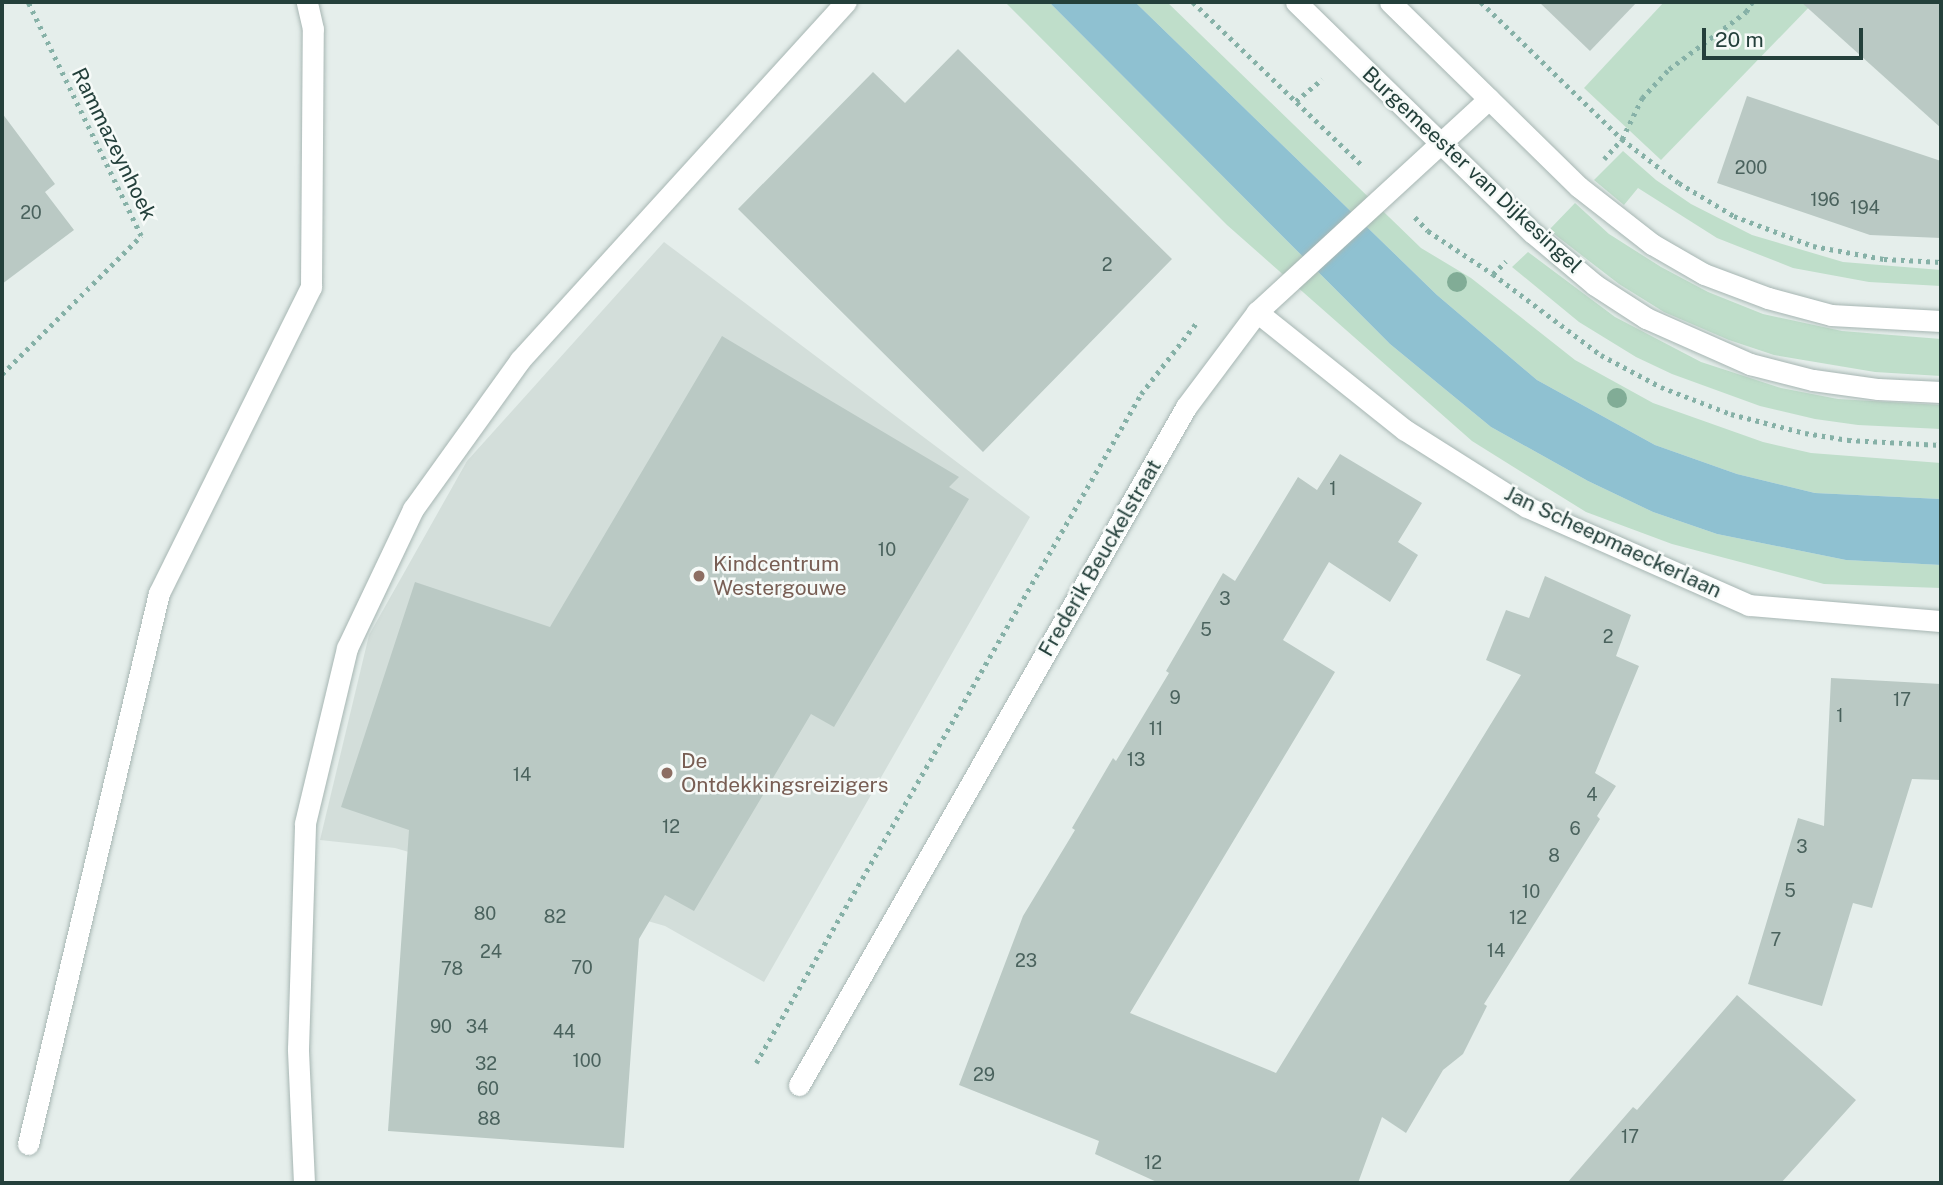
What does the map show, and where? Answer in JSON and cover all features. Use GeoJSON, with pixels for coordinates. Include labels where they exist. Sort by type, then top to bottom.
{"type":"FeatureCollection","features":[{"type":"Feature","properties":{"kind":"street"},"geometry":{"type":"LineString","coordinates":[[28,1144],[159,593],[311,287],[313,29],[307,2]]}},
{"type":"Feature","properties":{"kind":"street"},"geometry":{"type":"LineString","coordinates":[[304,1183],[299,1049],[305,824],[347,648],[414,509],[520,360],[846,2]]}},
{"type":"Feature","properties":{"kind":"street","name":"Burgemeester van Dijkesingel"},"geometry":{"type":"LineString","coordinates":[[1296,2],[1534,233],[1595,285],[1646,318],[1750,363],[1813,380],[1878,389],[1941,392]]}},
{"type":"Feature","properties":{"kind":"street"},"geometry":{"type":"LineString","coordinates":[[1390,2],[1579,187],[1652,244],[1704,274],[1768,299],[1830,315],[1941,321]]}},
{"type":"Feature","properties":{"kind":"street","name":"Frederik Beuckelstraat"},"geometry":{"type":"LineString","coordinates":[[799,1085],[1186,407],[1257,312],[1489,99]]}},
{"type":"Feature","properties":{"kind":"street","name":"Jan Scheepmaeckerlaan"},"geometry":{"type":"LineString","coordinates":[[1257,312],[1405,430],[1540,513],[1749,605],[1941,621]]}},
{"type":"Feature","properties":{"kind":"path","name":"Rammazeynhoek"},"geometry":{"type":"LineString","coordinates":[[2,374],[141,236],[28,2]]}},
{"type":"Feature","properties":{"kind":"path"},"geometry":{"type":"LineString","coordinates":[[1481,2],[1622,139],[1679,183],[1734,216],[1813,246],[1884,259],[1941,262]]}},
{"type":"Feature","properties":{"kind":"path"},"geometry":{"type":"LineString","coordinates":[[1622,139],[1642,98],[1669,69],[1746,12],[1752,2]]}},
{"type":"Feature","properties":{"kind":"shaded area","name":"Kindcentrum Westergouwe"},"geometry":{"type":"Polygon","coordinates":[[[664,242],[1030,517],[764,982],[665,926],[395,848],[320,840],[369,635],[467,461],[664,242]]]}},
{"type":"Feature","properties":{"kind":"green space"},"geometry":{"type":"Polygon","coordinates":[[[1005,2],[1049,2],[1390,344],[1491,427],[1588,481],[1653,512],[1717,534],[1846,560],[1941,565],[1941,588],[1824,584],[1672,544],[1586,512],[1472,441],[1227,225],[1005,2]]]}},
{"type":"Feature","properties":{"kind":"green space"},"geometry":{"type":"Polygon","coordinates":[[[1135,2],[1167,2],[1421,248],[1471,278],[1575,360],[1653,403],[1763,442],[1811,453],[1941,463],[1941,499],[1815,493],[1737,474],[1655,445],[1537,380],[1437,295],[1135,2]]]}},
{"type":"Feature","properties":{"kind":"green space"},"geometry":{"type":"Polygon","coordinates":[[[1664,2],[1814,2],[1661,160],[1584,88],[1664,2]]]}},
{"type":"Feature","properties":{"kind":"green space"},"geometry":{"type":"Polygon","coordinates":[[[1623,151],[1656,180],[1691,204],[1752,235],[1843,262],[1941,270],[1941,286],[1869,282],[1793,268],[1717,238],[1638,188],[1624,205],[1594,180],[1623,151]]]}},
{"type":"Feature","properties":{"kind":"green space"},"geometry":{"type":"Polygon","coordinates":[[[1575,203],[1609,234],[1661,267],[1708,292],[1763,314],[1842,331],[1941,339],[1941,376],[1875,372],[1774,355],[1729,340],[1664,312],[1619,284],[1549,230],[1575,203]]]}},
{"type":"Feature","properties":{"kind":"green space"},"geometry":{"type":"Polygon","coordinates":[[[1528,252],[1615,317],[1701,362],[1781,388],[1838,399],[1941,405],[1941,429],[1858,425],[1815,419],[1760,406],[1672,374],[1636,357],[1579,322],[1512,267],[1528,252]]]}},
{"type":"Feature","properties":{"kind":"water"},"geometry":{"type":"Polygon","coordinates":[[[1049,2],[1135,2],[1437,295],[1537,380],[1655,445],[1737,474],[1815,493],[1941,499],[1941,565],[1846,560],[1717,534],[1653,512],[1588,481],[1491,427],[1390,344],[1049,2]]]}},
{"type":"Feature","properties":{"kind":"building"},"geometry":{"type":"Polygon","coordinates":[[[1539,2],[1637,2],[1590,51],[1539,2]]]}},
{"type":"Feature","properties":{"kind":"building"},"geometry":{"type":"Polygon","coordinates":[[[1801,2],[1941,2],[1941,128],[1801,2]]]}},
{"type":"Feature","properties":{"kind":"building"},"geometry":{"type":"Polygon","coordinates":[[[958,49],[1172,259],[983,452],[738,209],[873,72],[905,103],[958,49]]]}},
{"type":"Feature","properties":{"kind":"building"},"geometry":{"type":"Polygon","coordinates":[[[1747,96],[1941,161],[1941,238],[1870,235],[1717,183],[1747,96]]]}},
{"type":"Feature","properties":{"kind":"building"},"geometry":{"type":"Polygon","coordinates":[[[2,113],[55,184],[45,192],[74,230],[2,284],[2,113]]]}},
{"type":"Feature","properties":{"kind":"building","name":"Kindcentrum Westergouwe"},"geometry":{"type":"Polygon","coordinates":[[[722,336],[959,477],[949,487],[969,499],[834,727],[811,714],[694,911],[665,895],[639,939],[624,1148],[388,1131],[409,830],[341,807],[415,582],[550,627],[722,336]]]}},
{"type":"Feature","properties":{"kind":"building"},"geometry":{"type":"Polygon","coordinates":[[[1340,454],[1422,503],[1398,542],[1418,555],[1390,602],[1329,562],[1283,640],[1335,672],[1130,1013],[1276,1073],[1521,675],[1486,660],[1506,610],[1529,618],[1545,576],[1631,615],[1616,656],[1639,666],[1595,773],[1616,786],[1597,816],[1600,819],[1484,1004],[1487,1006],[1463,1054],[1443,1070],[1406,1133],[1382,1117],[1358,1183],[1159,1183],[1095,1154],[1099,1141],[959,1085],[1023,916],[1075,830],[1072,828],[1113,758],[1116,761],[1169,673],[1166,671],[1223,573],[1235,581],[1298,477],[1317,490],[1340,454]]]}},
{"type":"Feature","properties":{"kind":"building"},"geometry":{"type":"Polygon","coordinates":[[[1831,678],[1941,684],[1941,780],[1912,779],[1872,908],[1853,903],[1822,1006],[1748,984],[1798,818],[1824,826],[1831,678]]]}},
{"type":"Feature","properties":{"kind":"building"},"geometry":{"type":"Polygon","coordinates":[[[1737,995],[1856,1100],[1781,1183],[1567,1183],[1633,1107],[1637,1110],[1737,995]]]}},
{"type":"Feature","properties":{"kind":"place","name":"Kindcentrum Westergouwe"},"geometry":{"type":"Point","coordinates":[699,576]}},
{"type":"Feature","properties":{"kind":"place","name":"De Ontdekkingsreizigers"},"geometry":{"type":"Point","coordinates":[667,773]}}]}
